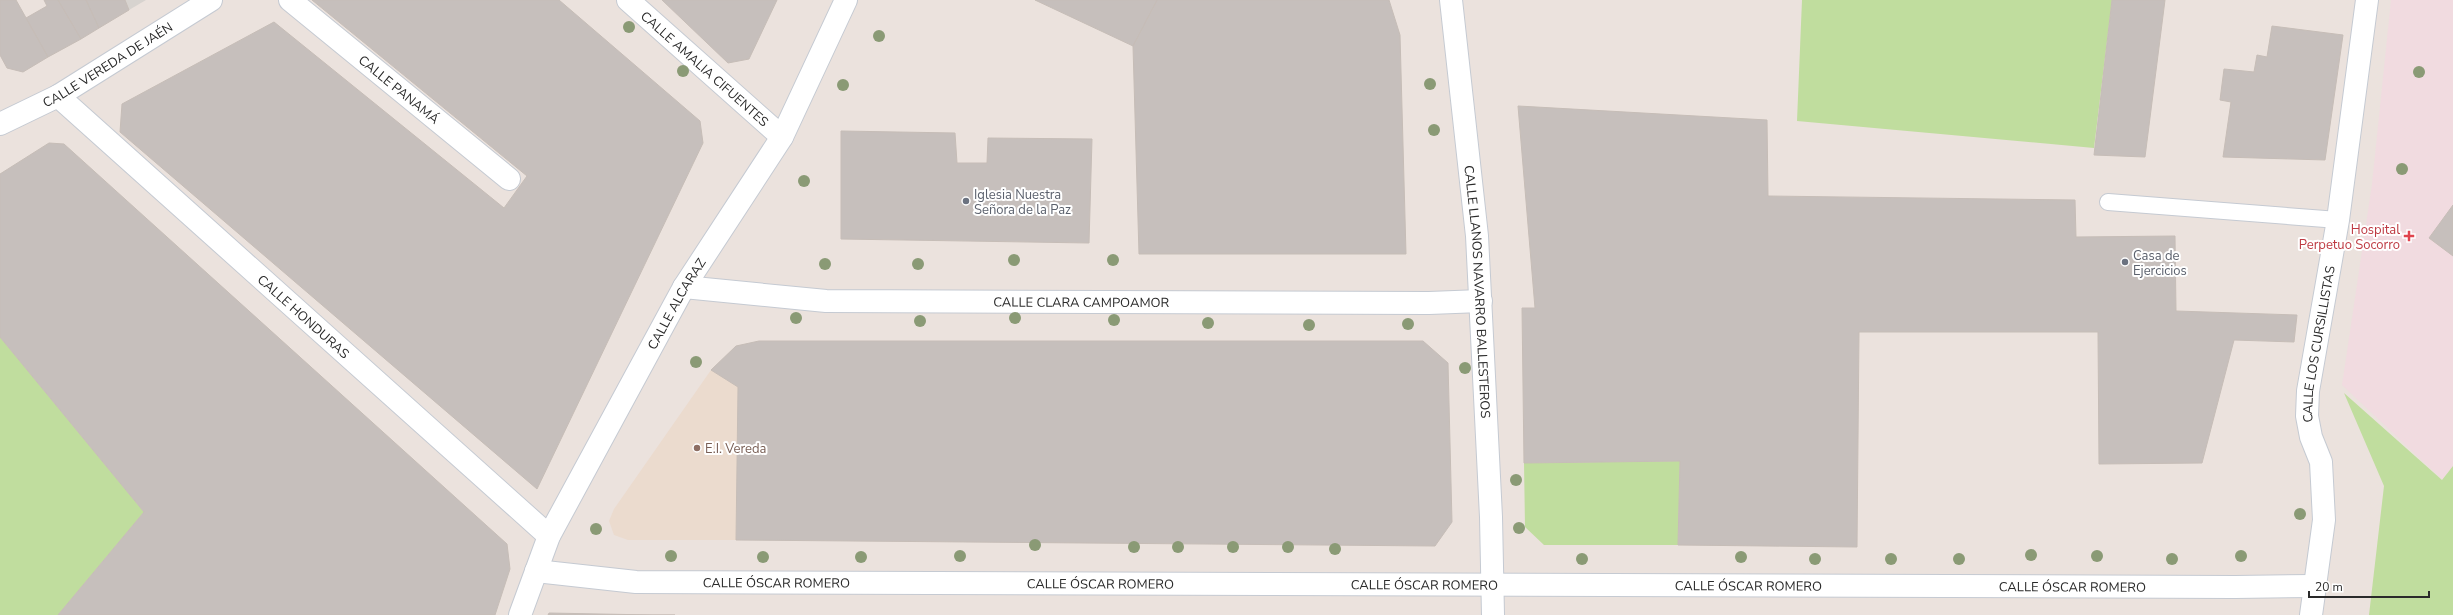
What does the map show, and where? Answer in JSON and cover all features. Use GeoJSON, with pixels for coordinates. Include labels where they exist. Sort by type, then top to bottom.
{"type":"FeatureCollection","features":[{"type":"Feature","properties":{"kind":"street","name":"CALLE VEREDA DE JAÉN"},"geometry":{"type":"LineString","coordinates":[[2,119],[58,96],[211,0]]}},
{"type":"Feature","properties":{"kind":"street","name":"CALLE PANAMÁ"},"geometry":{"type":"LineString","coordinates":[[290,0],[509,179]]}},
{"type":"Feature","properties":{"kind":"street","name":"CALLE AMALIA CIFUENTES"},"geometry":{"type":"LineString","coordinates":[[628,0],[782,137]]}},
{"type":"Feature","properties":{"kind":"street","name":"CALLE ALCARAZ"},"geometry":{"type":"LineString","coordinates":[[520,615],[549,536],[684,287],[782,137],[846,0]]}},
{"type":"Feature","properties":{"kind":"street","name":"CALLE LLANOS NAVARRO BALLESTEROS"},"geometry":{"type":"LineString","coordinates":[[1451,0],[1477,236],[1494,585],[1493,615]]}},
{"type":"Feature","properties":{"kind":"street","name":"CALLE LOS CURSILLISTAS"},"geometry":{"type":"LineString","coordinates":[[2311,615],[2324,520],[2321,462],[2311,437],[2307,416],[2308,391],[2338,220],[2367,0]]}},
{"type":"Feature","properties":{"kind":"street","name":"CALLE HONDURAS"},"geometry":{"type":"LineString","coordinates":[[58,96],[549,536]]}},
{"type":"Feature","properties":{"kind":"street","name":"CALLE CLARA CAMPOAMOR"},"geometry":{"type":"LineString","coordinates":[[684,287],[826,301],[1406,303],[1481,301]]}},
{"type":"Feature","properties":{"kind":"street","name":"CALLE ÓSCAR ROMERO"},"geometry":{"type":"LineString","coordinates":[[536,571],[636,582],[2219,587],[2314,586]]}},
{"type":"Feature","properties":{"kind":"lane"},"geometry":{"type":"LineString","coordinates":[[2108,202],[2338,220]]}},
{"type":"Feature","properties":{"kind":"shaded area"},"geometry":{"type":"Polygon","coordinates":[[[125,0],[146,0],[129,10],[125,0]]]}},
{"type":"Feature","properties":{"kind":"shaded area","name":"Hospital Perpetuo Socorro"},"geometry":{"type":"Polygon","coordinates":[[[2391,0],[2453,0],[2453,466],[2443,480],[2342,385],[2372,184],[2391,0]]]}},
{"type":"Feature","properties":{"kind":"shaded area","name":"E.I. Vereda"},"geometry":{"type":"Polygon","coordinates":[[[711,370],[738,387],[736,540],[628,540],[614,535],[609,521],[614,509],[711,370]]]}},
{"type":"Feature","properties":{"kind":"green space"},"geometry":{"type":"Polygon","coordinates":[[[1802,0],[2112,0],[2094,148],[1797,121],[1802,0]]]}},
{"type":"Feature","properties":{"kind":"green space"},"geometry":{"type":"Polygon","coordinates":[[[0,337],[144,512],[58,615],[0,615],[0,337]]]}},
{"type":"Feature","properties":{"kind":"green space"},"geometry":{"type":"Polygon","coordinates":[[[2344,393],[2442,480],[2453,466],[2453,615],[2369,615],[2384,486],[2344,393]]]}},
{"type":"Feature","properties":{"kind":"green space"},"geometry":{"type":"Polygon","coordinates":[[[1680,461],[1678,545],[1544,545],[1525,527],[1524,463],[1680,461]]]}},
{"type":"Feature","properties":{"kind":"building"},"geometry":{"type":"Polygon","coordinates":[[[0,0],[16,0],[48,57],[23,72],[7,68],[0,55],[0,0]]]}},
{"type":"Feature","properties":{"kind":"building"},"geometry":{"type":"Polygon","coordinates":[[[44,0],[58,0],[81,39],[48,57],[26,18],[47,6],[44,0]]]}},
{"type":"Feature","properties":{"kind":"building"},"geometry":{"type":"Polygon","coordinates":[[[58,0],[86,0],[99,28],[81,39],[58,0]]]}},
{"type":"Feature","properties":{"kind":"building"},"geometry":{"type":"Polygon","coordinates":[[[86,0],[125,0],[129,10],[99,28],[86,0]]]}},
{"type":"Feature","properties":{"kind":"building"},"geometry":{"type":"Polygon","coordinates":[[[312,0],[559,0],[700,121],[703,143],[537,489],[120,132],[122,104],[274,22],[504,208],[527,176],[312,0]]]}},
{"type":"Feature","properties":{"kind":"building"},"geometry":{"type":"Polygon","coordinates":[[[662,0],[777,0],[749,59],[728,63],[662,0]]]}},
{"type":"Feature","properties":{"kind":"building"},"geometry":{"type":"Polygon","coordinates":[[[1035,0],[1157,0],[1133,46],[1035,0]]]}},
{"type":"Feature","properties":{"kind":"building"},"geometry":{"type":"Polygon","coordinates":[[[1157,0],[1389,0],[1400,35],[1406,254],[1139,254],[1133,46],[1157,0]]]}},
{"type":"Feature","properties":{"kind":"building"},"geometry":{"type":"Polygon","coordinates":[[[2112,0],[2165,0],[2145,157],[2094,155],[2112,0]]]}},
{"type":"Feature","properties":{"kind":"building"},"geometry":{"type":"Polygon","coordinates":[[[2272,26],[2343,35],[2325,160],[2223,157],[2231,102],[2220,100],[2224,69],[2254,72],[2257,55],[2267,57],[2272,26]]]}},
{"type":"Feature","properties":{"kind":"building"},"geometry":{"type":"Polygon","coordinates":[[[1518,106],[1767,120],[1768,196],[2075,200],[2076,237],[2175,236],[2176,311],[2297,315],[2294,342],[2234,340],[2202,463],[2099,464],[2098,332],[1859,332],[1857,547],[1678,545],[1680,461],[1524,463],[1522,308],[1535,308],[1518,106]]]}},
{"type":"Feature","properties":{"kind":"building","name":"Iglesia Nuestra Señora de la Paz"},"geometry":{"type":"Polygon","coordinates":[[[841,131],[955,133],[957,163],[987,163],[988,138],[1092,139],[1089,243],[841,239],[841,131]]]}},
{"type":"Feature","properties":{"kind":"building"},"geometry":{"type":"Polygon","coordinates":[[[49,143],[64,144],[507,544],[510,569],[495,615],[58,615],[144,512],[0,337],[0,174],[49,143]]]}},
{"type":"Feature","properties":{"kind":"building"},"geometry":{"type":"Polygon","coordinates":[[[2453,205],[2453,256],[2429,238],[2453,205]]]}},
{"type":"Feature","properties":{"kind":"building"},"geometry":{"type":"Polygon","coordinates":[[[759,341],[1423,341],[1448,363],[1452,522],[1435,546],[736,540],[738,387],[711,370],[736,346],[759,341]]]}},
{"type":"Feature","properties":{"kind":"building"},"geometry":{"type":"Polygon","coordinates":[[[549,613],[652,615],[548,615],[549,613]]]}},
{"type":"Feature","properties":{"kind":"place","name":"Iglesia Nuestra Señora de la Paz"},"geometry":{"type":"Point","coordinates":[966,201]}},
{"type":"Feature","properties":{"kind":"place","name":"Hospital Perpetuo Socorro"},"geometry":{"type":"Point","coordinates":[2409,236]}},
{"type":"Feature","properties":{"kind":"place","name":"Casa de Ejercicios"},"geometry":{"type":"Point","coordinates":[2125,262]}},
{"type":"Feature","properties":{"kind":"place","name":"E.I. Vereda"},"geometry":{"type":"Point","coordinates":[697,448]}}]}
